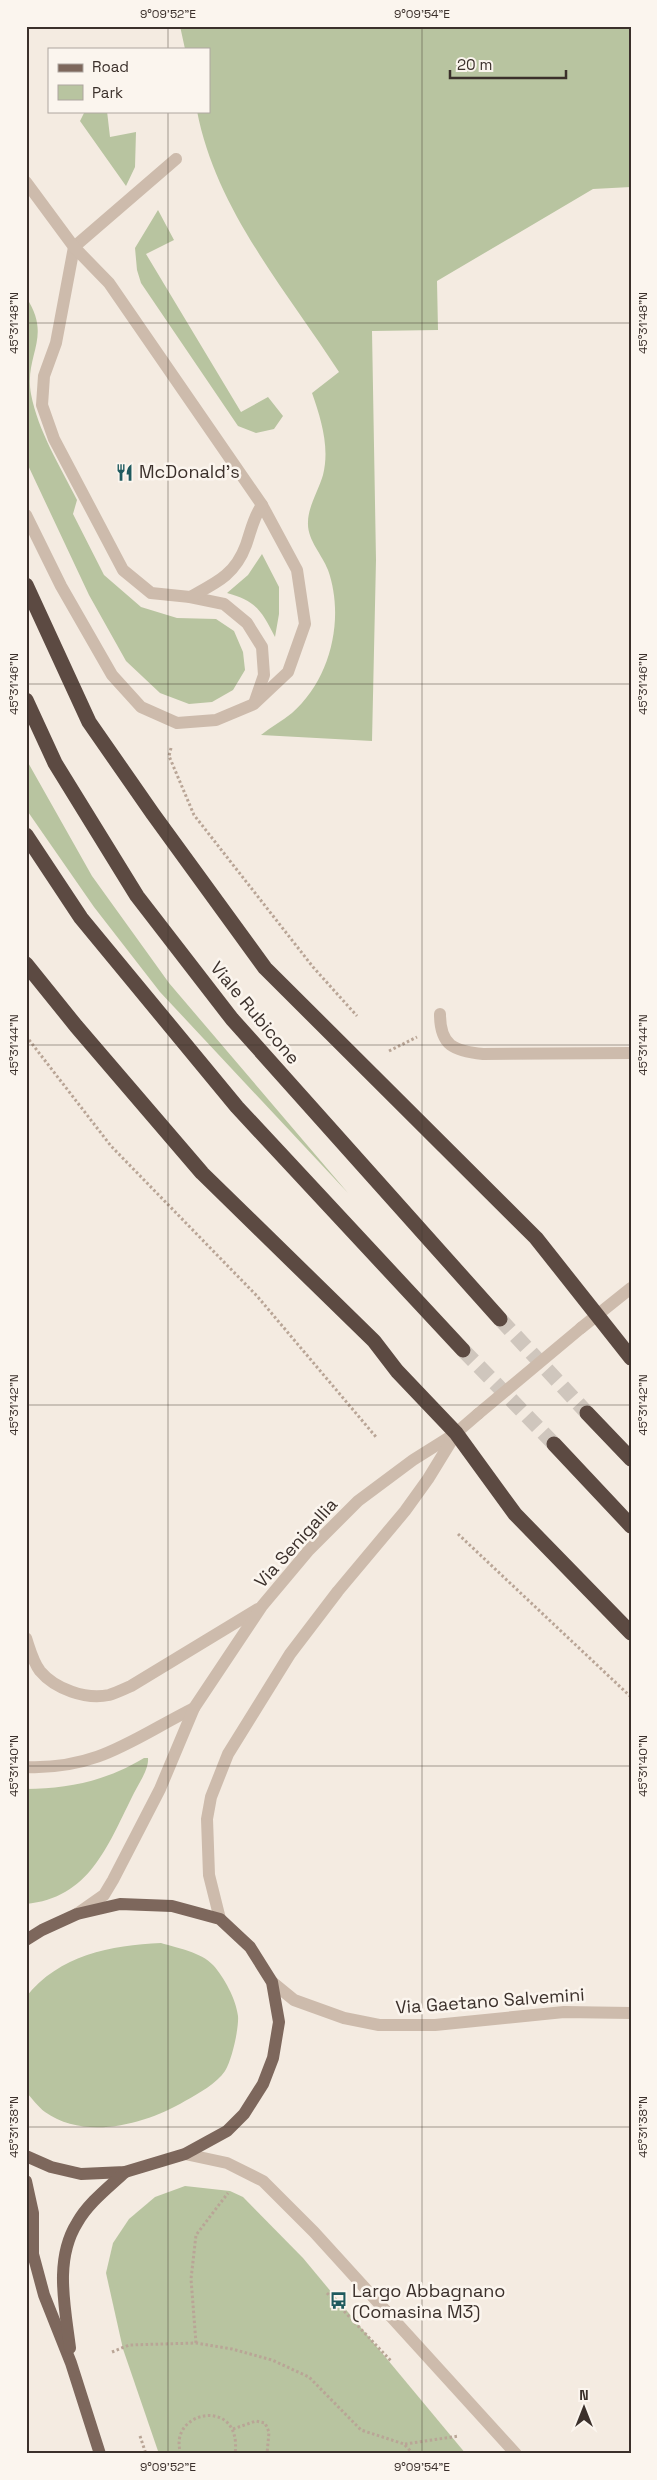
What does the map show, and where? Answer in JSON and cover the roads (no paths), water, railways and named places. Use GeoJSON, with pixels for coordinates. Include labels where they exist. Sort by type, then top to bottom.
{"type":"FeatureCollection","features":[{"type":"Feature","properties":{"kind":"highway"},"geometry":{"type":"LineString","coordinates":[[26,585],[89,722],[265,968],[536,1238],[631,1358]]}},
{"type":"Feature","properties":{"kind":"highway","name":"Viale Rubicone"},"geometry":{"type":"LineString","coordinates":[[26,700],[55,763],[137,896],[232,1018],[500,1319]]}},
{"type":"Feature","properties":{"kind":"highway"},"geometry":{"type":"LineString","coordinates":[[26,835],[81,918],[237,1107],[463,1350]]}},
{"type":"Feature","properties":{"kind":"highway"},"geometry":{"type":"LineString","coordinates":[[26,964],[76,1026],[202,1173],[374,1341],[397,1371],[456,1433],[515,1514],[631,1633]]}},
{"type":"Feature","properties":{"kind":"highway"},"geometry":{"type":"LineString","coordinates":[[587,1413],[631,1459]]}},
{"type":"Feature","properties":{"kind":"highway"},"geometry":{"type":"LineString","coordinates":[[554,1444],[631,1526]]}},
{"type":"Feature","properties":{"kind":"main road"},"geometry":{"type":"LineString","coordinates":[[26,1940],[42,1930],[77,1914],[120,1904],[172,1906],[220,1919],[250,1947],[272,1982],[279,2022],[273,2058],[263,2084],[244,2114],[227,2131],[186,2154],[125,2172],[81,2174],[51,2167],[26,2156]]}},
{"type":"Feature","properties":{"kind":"main road"},"geometry":{"type":"LineString","coordinates":[[26,1928],[42,1930]]}},
{"type":"Feature","properties":{"kind":"main road"},"geometry":{"type":"LineString","coordinates":[[71,2363],[63,2290],[64,2252],[77,2222],[125,2172]]}},
{"type":"Feature","properties":{"kind":"main road"},"geometry":{"type":"LineString","coordinates":[[26,2181],[33,2213],[33,2254],[44,2295],[71,2363],[100,2454]]}},
{"type":"Feature","properties":{"kind":"street"},"geometry":{"type":"LineString","coordinates":[[176,159],[74,247],[56,343],[44,376],[42,405],[54,438],[123,570],[151,593],[190,597],[224,604],[247,623],[262,647],[264,675],[254,704]]}},
{"type":"Feature","properties":{"kind":"street"},"geometry":{"type":"LineString","coordinates":[[26,182],[74,247],[109,283],[262,506],[297,570],[305,624],[288,672],[254,704],[216,720],[177,723],[141,707],[112,675],[61,586],[26,515]]}},
{"type":"Feature","properties":{"kind":"street"},"geometry":{"type":"LineString","coordinates":[[190,597],[224,579],[238,563],[254,516],[262,506]]}},
{"type":"Feature","properties":{"kind":"street"},"geometry":{"type":"LineString","coordinates":[[440,1014],[442,1036],[449,1044],[464,1052],[483,1054],[631,1053]]}},
{"type":"Feature","properties":{"kind":"street","name":"Via Senigallia"},"geometry":{"type":"LineString","coordinates":[[77,1914],[104,1895],[160,1789],[194,1708],[262,1606],[309,1550],[358,1501],[413,1460],[456,1433],[596,1315],[631,1288]]}},
{"type":"Feature","properties":{"kind":"street","name":"Via Senigallia"},"geometry":{"type":"LineString","coordinates":[[220,1919],[209,1875],[207,1819],[216,1784],[239,1735],[290,1654],[338,1591],[405,1512],[456,1433]]}},
{"type":"Feature","properties":{"kind":"street"},"geometry":{"type":"LineString","coordinates":[[26,1638],[35,1664],[41,1672],[54,1682],[83,1695],[108,1695],[131,1686],[262,1606]]}},
{"type":"Feature","properties":{"kind":"street"},"geometry":{"type":"LineString","coordinates":[[26,1767],[80,1762],[106,1755],[133,1743],[158,1726],[194,1708]]}},
{"type":"Feature","properties":{"kind":"street","name":"Via Gaetano Salvemini"},"geometry":{"type":"LineString","coordinates":[[272,1982],[294,2000],[344,2018],[380,2025],[435,2024],[564,2012],[631,2013]]}},
{"type":"Feature","properties":{"kind":"street"},"geometry":{"type":"LineString","coordinates":[[186,2154],[228,2163],[263,2181],[314,2232],[516,2454]]}},
{"type":"Feature","properties":{"kind":"tunnel"},"geometry":{"type":"LineString","coordinates":[[500,1319],[587,1413]]}},
{"type":"Feature","properties":{"kind":"tunnel"},"geometry":{"type":"LineString","coordinates":[[463,1350],[554,1444]]}},
{"type":"Feature","properties":{"kind":"place","name":"McDonald's"},"geometry":{"type":"Point","coordinates":[125,472]}},
{"type":"Feature","properties":{"kind":"place","name":"Largo Abbagnano (Comasina M3)"},"geometry":{"type":"Point","coordinates":[338,2301]}}]}
